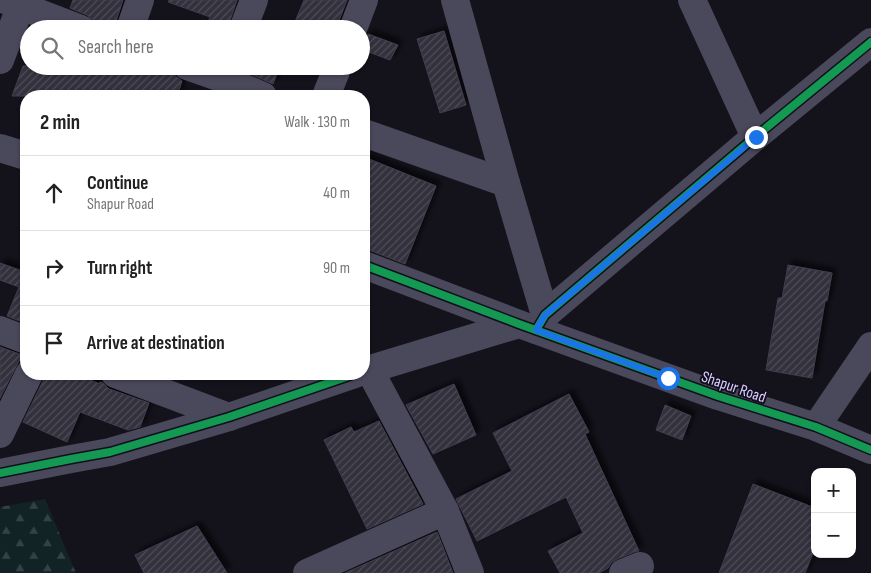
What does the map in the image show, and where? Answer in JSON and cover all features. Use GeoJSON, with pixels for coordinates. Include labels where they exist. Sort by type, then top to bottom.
{"type":"FeatureCollection","features":[{"type":"Feature","properties":{"kind":"street"},"geometry":{"type":"LineString","coordinates":[[133,20],[140,0]]}},
{"type":"Feature","properties":{"kind":"street"},"geometry":{"type":"LineString","coordinates":[[246,20],[254,0]]}},
{"type":"Feature","properties":{"kind":"street"},"geometry":{"type":"LineString","coordinates":[[356,20],[364,0]]}},
{"type":"Feature","properties":{"kind":"street"},"geometry":{"type":"LineString","coordinates":[[455,0],[506,182],[533,323]]}},
{"type":"Feature","properties":{"kind":"street"},"geometry":{"type":"LineString","coordinates":[[692,0],[756,137]]}},
{"type":"Feature","properties":{"kind":"street"},"geometry":{"type":"LineString","coordinates":[[0,60],[16,2],[59,20]]}},
{"type":"Feature","properties":{"kind":"street"},"geometry":{"type":"LineString","coordinates":[[370,369],[533,323],[871,42]]}},
{"type":"Feature","properties":{"kind":"street"},"geometry":{"type":"LineString","coordinates":[[230,75],[254,90]]}},
{"type":"Feature","properties":{"kind":"street"},"geometry":{"type":"LineString","coordinates":[[328,90],[334,75]]}},
{"type":"Feature","properties":{"kind":"street"},"geometry":{"type":"LineString","coordinates":[[370,135],[506,182]]}},
{"type":"Feature","properties":{"kind":"street"},"geometry":{"type":"LineString","coordinates":[[0,148],[20,154]]}},
{"type":"Feature","properties":{"kind":"street","name":"Shapur Road"},"geometry":{"type":"LineString","coordinates":[[370,267],[533,323],[718,396],[816,427],[871,450]]}},
{"type":"Feature","properties":{"kind":"street"},"geometry":{"type":"LineString","coordinates":[[0,330],[20,338]]}},
{"type":"Feature","properties":{"kind":"street"},"geometry":{"type":"LineString","coordinates":[[816,427],[871,346]]}},
{"type":"Feature","properties":{"kind":"street"},"geometry":{"type":"LineString","coordinates":[[0,434],[27,380]]}},
{"type":"Feature","properties":{"kind":"street"},"geometry":{"type":"LineString","coordinates":[[131,380],[229,417]]}},
{"type":"Feature","properties":{"kind":"street"},"geometry":{"type":"LineString","coordinates":[[0,473],[110,452],[229,417],[337,380]]}},
{"type":"Feature","properties":{"kind":"street"},"geometry":{"type":"LineString","coordinates":[[368,380],[445,511],[470,573]]}},
{"type":"Feature","properties":{"kind":"street"},"geometry":{"type":"LineString","coordinates":[[307,573],[445,511]]}},
{"type":"Feature","properties":{"kind":"green space"},"geometry":{"type":"Polygon","coordinates":[[[45,499],[76,573],[0,573],[0,507],[45,499]]]}},
{"type":"Feature","properties":{"kind":"building"},"geometry":{"type":"Polygon","coordinates":[[[73,0],[123,0],[116,20],[93,20],[87,15],[70,8],[73,0]]]}},
{"type":"Feature","properties":{"kind":"building"},"geometry":{"type":"Polygon","coordinates":[[[169,0],[237,0],[230,20],[209,20],[210,17],[168,2],[169,0]]]}},
{"type":"Feature","properties":{"kind":"building"},"geometry":{"type":"Polygon","coordinates":[[[304,0],[347,0],[339,20],[296,20],[304,0]]]}},
{"type":"Feature","properties":{"kind":"building"},"geometry":{"type":"Polygon","coordinates":[[[444,31],[466,105],[440,113],[417,39],[444,31]]]}},
{"type":"Feature","properties":{"kind":"building"},"geometry":{"type":"Polygon","coordinates":[[[370,35],[398,45],[390,60],[370,52],[370,35]]]}},
{"type":"Feature","properties":{"kind":"building"},"geometry":{"type":"Polygon","coordinates":[[[20,74],[175,75],[182,81],[179,90],[20,90],[20,96],[12,96],[20,74]]]}},
{"type":"Feature","properties":{"kind":"building"},"geometry":{"type":"Polygon","coordinates":[[[253,75],[276,75],[273,84],[253,75]]]}},
{"type":"Feature","properties":{"kind":"building"},"geometry":{"type":"Polygon","coordinates":[[[370,159],[436,186],[405,264],[370,250],[370,159]]]}},
{"type":"Feature","properties":{"kind":"building"},"geometry":{"type":"Polygon","coordinates":[[[0,263],[20,270],[20,321],[7,316],[19,287],[0,280],[0,263]]]}},
{"type":"Feature","properties":{"kind":"building"},"geometry":{"type":"Polygon","coordinates":[[[788,265],[832,273],[827,301],[825,301],[812,378],[766,370],[778,298],[782,298],[788,265]]]}},
{"type":"Feature","properties":{"kind":"building"},"geometry":{"type":"Polygon","coordinates":[[[0,347],[20,354],[20,359],[0,398],[0,347]]]}},
{"type":"Feature","properties":{"kind":"building"},"geometry":{"type":"Polygon","coordinates":[[[90,380],[100,384],[100,382],[109,389],[149,403],[140,427],[128,430],[80,412],[67,442],[23,422],[43,381],[90,380]]]}},
{"type":"Feature","properties":{"kind":"building"},"geometry":{"type":"Polygon","coordinates":[[[454,384],[476,435],[433,454],[406,405],[454,384]]]}},
{"type":"Feature","properties":{"kind":"building"},"geometry":{"type":"Polygon","coordinates":[[[569,394],[589,432],[585,434],[639,551],[617,559],[608,568],[599,573],[560,573],[548,551],[583,533],[566,497],[477,541],[456,499],[512,471],[493,433],[569,394]]]}},
{"type":"Feature","properties":{"kind":"building"},"geometry":{"type":"Polygon","coordinates":[[[665,405],[691,416],[682,440],[656,430],[665,405]]]}},
{"type":"Feature","properties":{"kind":"building"},"geometry":{"type":"Polygon","coordinates":[[[379,421],[423,504],[367,529],[324,440],[351,427],[354,432],[379,421]]]}},
{"type":"Feature","properties":{"kind":"building"},"geometry":{"type":"Polygon","coordinates":[[[753,484],[811,506],[811,558],[805,573],[719,573],[753,484]]]}},
{"type":"Feature","properties":{"kind":"building"},"geometry":{"type":"Polygon","coordinates":[[[197,526],[227,573],[144,573],[135,555],[197,526]]]}},
{"type":"Feature","properties":{"kind":"building"},"geometry":{"type":"Polygon","coordinates":[[[437,532],[453,573],[345,573],[437,532]]]}},
{"type":"Feature","properties":{"kind":"cycle path"},"geometry":{"type":"LineString","coordinates":[[536,330],[545,315],[755,137],[871,42]]}},
{"type":"Feature","properties":{"kind":"cycle path"},"geometry":{"type":"LineString","coordinates":[[370,267],[519,324],[718,396],[816,427],[871,450]]}},
{"type":"Feature","properties":{"kind":"cycle path"},"geometry":{"type":"LineString","coordinates":[[0,473],[110,452],[229,417],[337,380]]}},
{"type":"Feature","properties":{"kind":"route"},"geometry":{"type":"LineString","coordinates":[[668,378],[536,330],[545,315],[756,137]]}}]}
